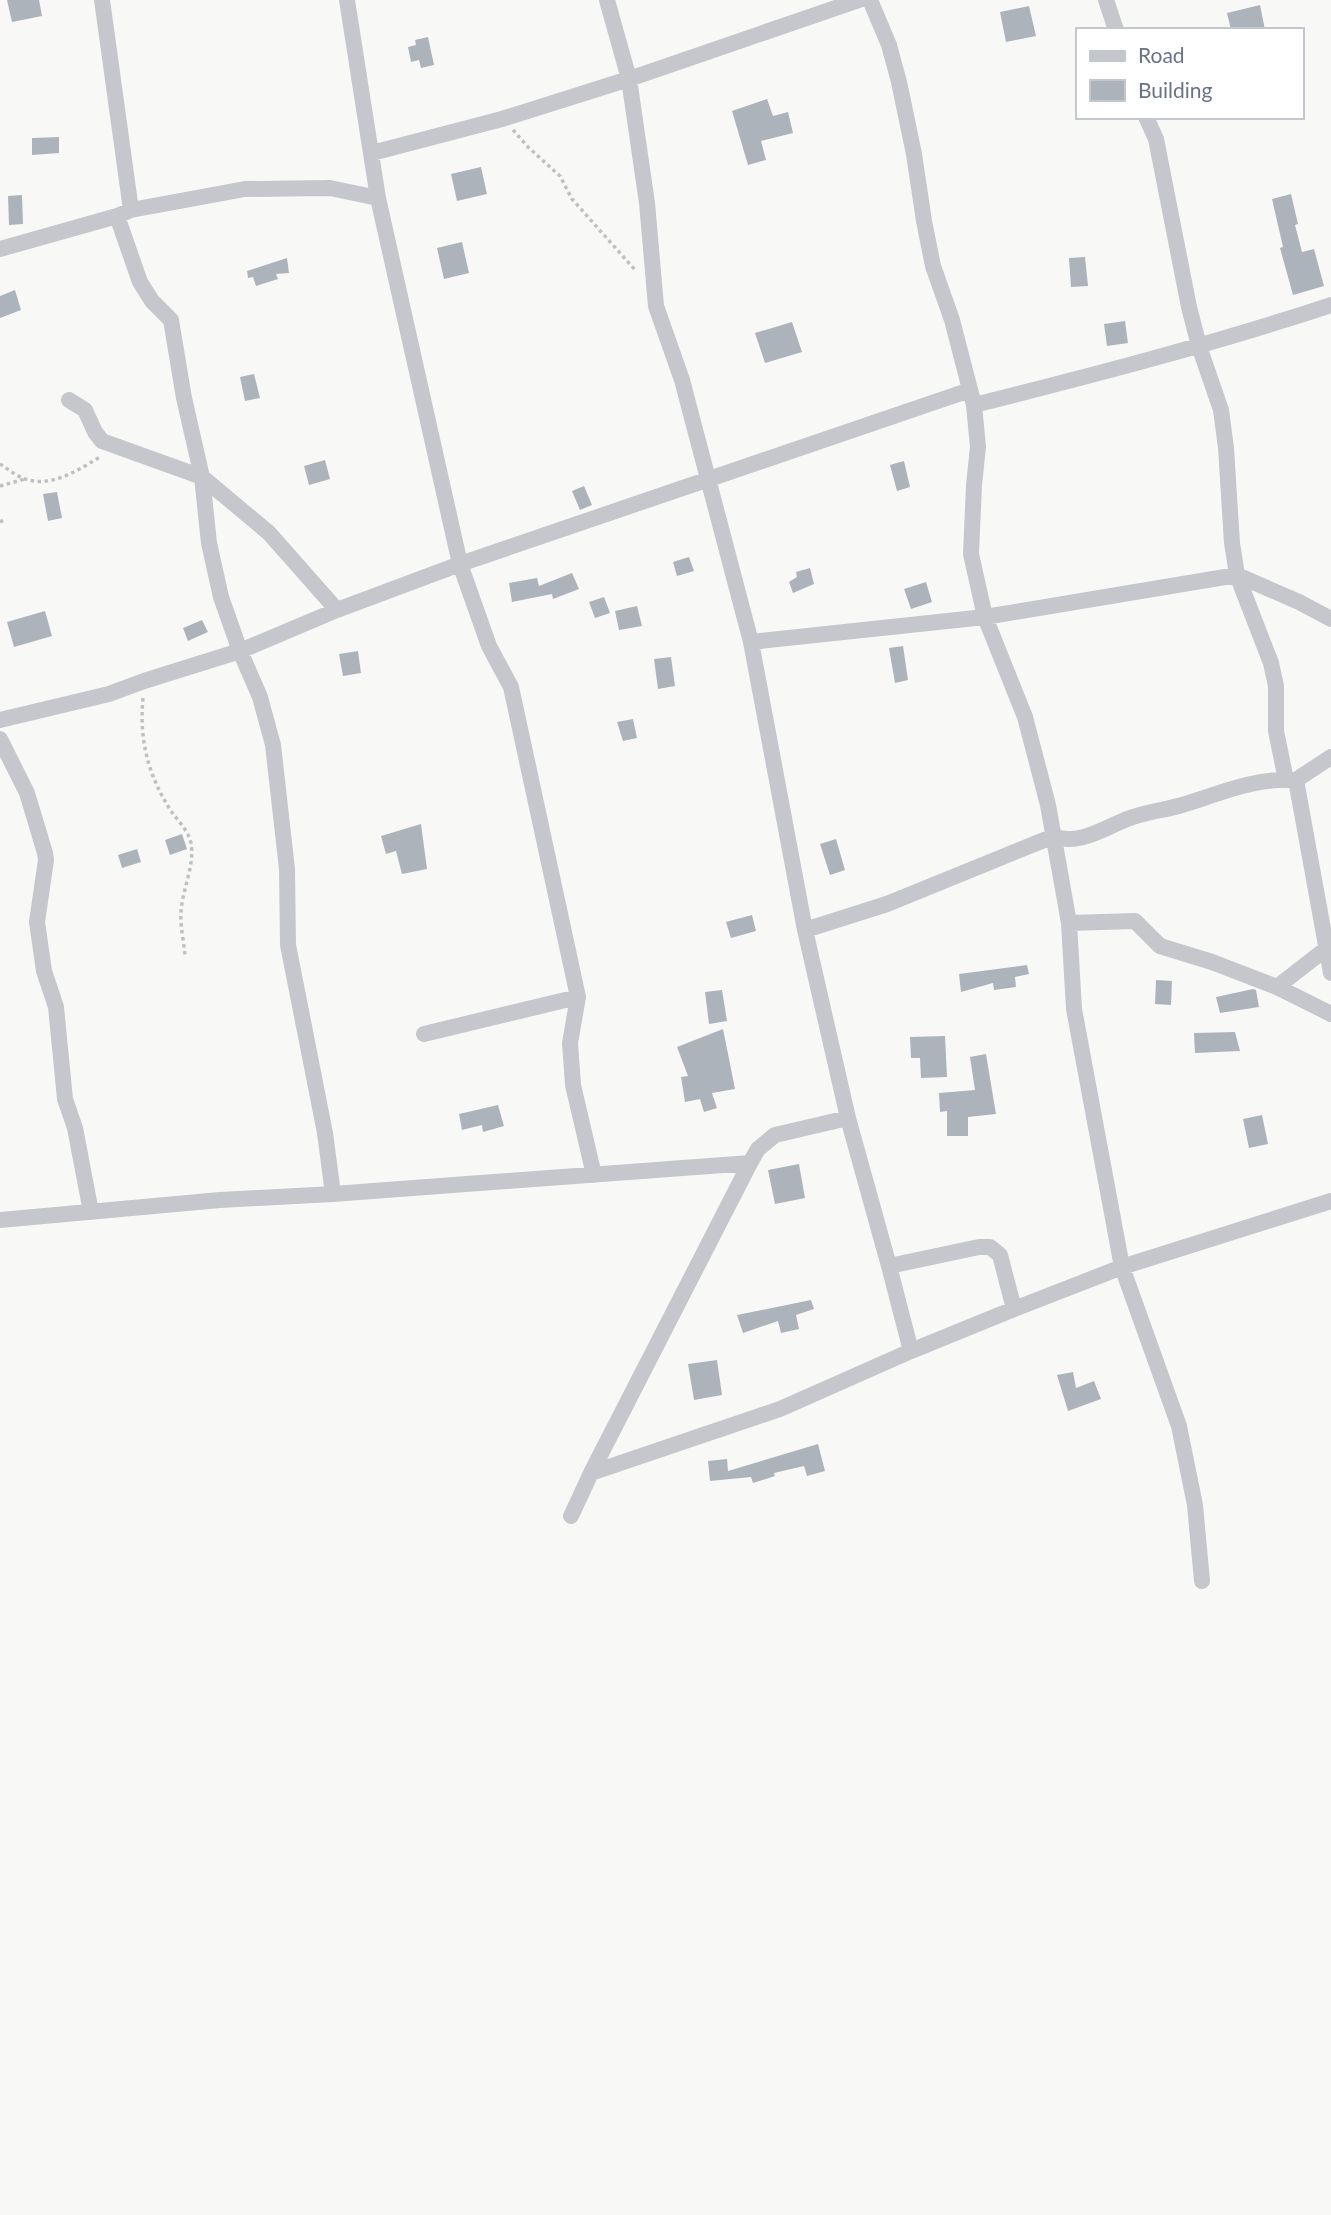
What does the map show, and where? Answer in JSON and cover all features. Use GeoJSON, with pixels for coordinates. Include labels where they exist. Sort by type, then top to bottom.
{"type":"FeatureCollection","features":[{"type":"Feature","properties":{"kind":"street"},"geometry":{"type":"LineString","coordinates":[[102,0],[124,213],[140,282],[152,302],[172,320],[184,398],[202,477],[209,543],[221,597],[260,697],[273,745],[287,869],[288,945],[325,1133],[333,1194]]}},
{"type":"Feature","properties":{"kind":"street"},"geometry":{"type":"LineString","coordinates":[[347,0],[377,198],[460,564],[489,646],[511,687],[578,997],[570,1042],[573,1085],[594,1175]]}},
{"type":"Feature","properties":{"kind":"street"},"geometry":{"type":"LineString","coordinates":[[607,0],[629,79],[647,203],[656,306],[682,380],[751,642],[805,930],[848,1118],[911,1351]]}},
{"type":"Feature","properties":{"kind":"street"},"geometry":{"type":"LineString","coordinates":[[372,153],[502,119],[629,79],[859,0]]}},
{"type":"Feature","properties":{"kind":"street"},"geometry":{"type":"LineString","coordinates":[[870,0],[889,46],[899,82],[933,266],[952,320],[972,398],[978,447],[971,554],[985,617],[1025,717],[1048,805],[1069,923],[1074,1009],[1122,1267],[1179,1426],[1195,1504],[1202,1581]]}},
{"type":"Feature","properties":{"kind":"street"},"geometry":{"type":"LineString","coordinates":[[1105,0],[1115,28]]}},
{"type":"Feature","properties":{"kind":"street"},"geometry":{"type":"LineString","coordinates":[[1147,119],[1156,139],[1189,307],[1221,410],[1237,575],[1271,663],[1276,685],[1276,731],[1291,780],[1331,973]]}},
{"type":"Feature","properties":{"kind":"street"},"geometry":{"type":"LineString","coordinates":[[0,249],[124,213],[245,189],[330,188],[377,198]]}},
{"type":"Feature","properties":{"kind":"street"},"geometry":{"type":"LineString","coordinates":[[0,720],[109,695],[144,681],[240,651],[337,610],[460,564],[709,478],[972,398],[1199,346],[1277,324],[1331,305]]}},
{"type":"Feature","properties":{"kind":"street"},"geometry":{"type":"LineString","coordinates":[[69,400],[85,410],[95,432],[102,440],[202,477],[270,533],[337,610]]}},
{"type":"Feature","properties":{"kind":"street"},"geometry":{"type":"LineString","coordinates":[[751,642],[985,617],[1237,575],[1299,601],[1331,619]]}},
{"type":"Feature","properties":{"kind":"street"},"geometry":{"type":"LineString","coordinates":[[0,740],[27,793],[45,853],[37,922],[44,971],[56,1007],[65,1099],[75,1128],[91,1212]]}},
{"type":"Feature","properties":{"kind":"street"},"geometry":{"type":"LineString","coordinates":[[805,930],[887,904],[1054,836],[1064,839],[1077,838],[1098,832],[1130,817],[1179,806],[1236,787],[1266,780],[1291,780],[1331,757]]}},
{"type":"Feature","properties":{"kind":"street"},"geometry":{"type":"LineString","coordinates":[[1069,923],[1135,921],[1160,946],[1277,987],[1331,1014]]}},
{"type":"Feature","properties":{"kind":"street"},"geometry":{"type":"LineString","coordinates":[[1277,987],[1327,948]]}},
{"type":"Feature","properties":{"kind":"street"},"geometry":{"type":"LineString","coordinates":[[424,1034],[578,997]]}},
{"type":"Feature","properties":{"kind":"street"},"geometry":{"type":"LineString","coordinates":[[571,1516],[758,1149],[775,1135],[848,1118]]}},
{"type":"Feature","properties":{"kind":"street"},"geometry":{"type":"LineString","coordinates":[[0,1220],[220,1200],[750,1163]]}},
{"type":"Feature","properties":{"kind":"street"},"geometry":{"type":"LineString","coordinates":[[591,1473],[780,1409],[911,1351],[1122,1267],[1331,1201]]}},
{"type":"Feature","properties":{"kind":"street"},"geometry":{"type":"LineString","coordinates":[[889,1266],[990,1247],[1000,1255],[1014,1309]]}},
{"type":"Feature","properties":{"kind":"path"},"geometry":{"type":"LineString","coordinates":[[502,119],[560,176],[572,199],[638,274]]}},
{"type":"Feature","properties":{"kind":"path"},"geometry":{"type":"LineString","coordinates":[[0,486],[25,479],[44,481],[66,477],[117,447]]}},
{"type":"Feature","properties":{"kind":"path"},"geometry":{"type":"LineString","coordinates":[[0,464],[25,479]]}},
{"type":"Feature","properties":{"kind":"path"},"geometry":{"type":"LineString","coordinates":[[144,681],[141,722],[146,761],[191,843],[181,913],[186,956]]}},
{"type":"Feature","properties":{"kind":"building"},"geometry":{"type":"Polygon","coordinates":[[[7,0],[39,0],[42,16],[12,22],[7,0]]]}},
{"type":"Feature","properties":{"kind":"building"},"geometry":{"type":"Polygon","coordinates":[[[1260,5],[1265,28],[1231,28],[1227,13],[1260,5]]]}},
{"type":"Feature","properties":{"kind":"building"},"geometry":{"type":"Polygon","coordinates":[[[1029,6],[1036,36],[1006,42],[1000,12],[1029,6]]]}},
{"type":"Feature","properties":{"kind":"building"},"geometry":{"type":"Polygon","coordinates":[[[428,37],[434,65],[421,68],[419,60],[411,62],[408,47],[416,45],[415,40],[428,37]]]}},
{"type":"Feature","properties":{"kind":"building"},"geometry":{"type":"Polygon","coordinates":[[[767,99],[773,116],[788,112],[793,133],[761,141],[766,160],[748,165],[732,111],[767,99]]]}},
{"type":"Feature","properties":{"kind":"building"},"geometry":{"type":"Polygon","coordinates":[[[59,137],[59,153],[32,155],[32,138],[59,137]]]}},
{"type":"Feature","properties":{"kind":"building"},"geometry":{"type":"Polygon","coordinates":[[[481,167],[487,194],[457,201],[451,174],[481,167]]]}},
{"type":"Feature","properties":{"kind":"building"},"geometry":{"type":"Polygon","coordinates":[[[1291,194],[1302,252],[1314,249],[1324,286],[1293,295],[1280,248],[1283,247],[1272,199],[1291,194]]]}},
{"type":"Feature","properties":{"kind":"building"},"geometry":{"type":"Polygon","coordinates":[[[22,195],[23,224],[9,225],[8,196],[22,195]]]}},
{"type":"Feature","properties":{"kind":"building"},"geometry":{"type":"Polygon","coordinates":[[[462,242],[469,273],[444,279],[437,248],[462,242]]]}},
{"type":"Feature","properties":{"kind":"building"},"geometry":{"type":"Polygon","coordinates":[[[1085,257],[1088,286],[1071,287],[1069,258],[1085,257]]]}},
{"type":"Feature","properties":{"kind":"building"},"geometry":{"type":"Polygon","coordinates":[[[287,258],[289,273],[276,274],[278,279],[256,286],[253,277],[248,278],[247,271],[287,258]]]}},
{"type":"Feature","properties":{"kind":"building"},"geometry":{"type":"Polygon","coordinates":[[[15,290],[21,310],[0,318],[0,296],[15,290]]]}},
{"type":"Feature","properties":{"kind":"building"},"geometry":{"type":"Polygon","coordinates":[[[1125,321],[1128,343],[1107,346],[1104,324],[1125,321]]]}},
{"type":"Feature","properties":{"kind":"building"},"geometry":{"type":"Polygon","coordinates":[[[792,322],[802,352],[765,363],[755,333],[792,322]]]}},
{"type":"Feature","properties":{"kind":"building"},"geometry":{"type":"Polygon","coordinates":[[[254,374],[260,398],[245,401],[240,377],[254,374]]]}},
{"type":"Feature","properties":{"kind":"building"},"geometry":{"type":"Polygon","coordinates":[[[325,460],[330,479],[309,485],[304,466],[325,460]]]}},
{"type":"Feature","properties":{"kind":"building"},"geometry":{"type":"Polygon","coordinates":[[[904,461],[910,487],[897,491],[890,465],[904,461]]]}},
{"type":"Feature","properties":{"kind":"building"},"geometry":{"type":"Polygon","coordinates":[[[584,486],[592,505],[580,510],[572,491],[584,486]]]}},
{"type":"Feature","properties":{"kind":"building"},"geometry":{"type":"Polygon","coordinates":[[[57,492],[62,518],[48,521],[43,494],[57,492]]]}},
{"type":"Feature","properties":{"kind":"building"},"geometry":{"type":"Polygon","coordinates":[[[689,557],[694,571],[677,576],[673,562],[689,557]]]}},
{"type":"Feature","properties":{"kind":"building"},"geometry":{"type":"Polygon","coordinates":[[[810,568],[814,584],[793,593],[789,582],[797,577],[796,572],[810,568]]]}},
{"type":"Feature","properties":{"kind":"building"},"geometry":{"type":"Polygon","coordinates":[[[572,573],[579,589],[553,599],[552,594],[512,602],[509,583],[537,578],[539,586],[572,573]]]}},
{"type":"Feature","properties":{"kind":"building"},"geometry":{"type":"Polygon","coordinates":[[[926,582],[932,602],[911,609],[904,589],[926,582]]]}},
{"type":"Feature","properties":{"kind":"building"},"geometry":{"type":"Polygon","coordinates":[[[604,597],[610,613],[595,618],[589,602],[604,597]]]}},
{"type":"Feature","properties":{"kind":"building"},"geometry":{"type":"Polygon","coordinates":[[[637,606],[642,626],[619,630],[615,611],[637,606]]]}},
{"type":"Feature","properties":{"kind":"building"},"geometry":{"type":"Polygon","coordinates":[[[45,611],[52,636],[14,647],[7,622],[45,611]]]}},
{"type":"Feature","properties":{"kind":"building"},"geometry":{"type":"Polygon","coordinates":[[[202,620],[208,632],[188,641],[183,628],[202,620]]]}},
{"type":"Feature","properties":{"kind":"building"},"geometry":{"type":"Polygon","coordinates":[[[903,646],[908,680],[895,683],[889,648],[903,646]]]}},
{"type":"Feature","properties":{"kind":"building"},"geometry":{"type":"Polygon","coordinates":[[[358,651],[361,673],[343,676],[339,654],[358,651]]]}},
{"type":"Feature","properties":{"kind":"building"},"geometry":{"type":"Polygon","coordinates":[[[671,657],[675,686],[658,689],[654,659],[671,657]]]}},
{"type":"Feature","properties":{"kind":"building"},"geometry":{"type":"Polygon","coordinates":[[[633,719],[637,738],[623,741],[617,722],[633,719]]]}},
{"type":"Feature","properties":{"kind":"building"},"geometry":{"type":"Polygon","coordinates":[[[421,824],[427,869],[402,874],[396,851],[386,854],[381,836],[421,824]]]}},
{"type":"Feature","properties":{"kind":"building"},"geometry":{"type":"Polygon","coordinates":[[[182,834],[187,849],[170,855],[165,840],[182,834]]]}},
{"type":"Feature","properties":{"kind":"building"},"geometry":{"type":"Polygon","coordinates":[[[836,839],[845,870],[830,875],[820,844],[836,839]]]}},
{"type":"Feature","properties":{"kind":"building"},"geometry":{"type":"Polygon","coordinates":[[[137,849],[141,862],[122,868],[118,855],[137,849]]]}},
{"type":"Feature","properties":{"kind":"building"},"geometry":{"type":"Polygon","coordinates":[[[752,915],[756,931],[731,938],[726,922],[752,915]]]}},
{"type":"Feature","properties":{"kind":"building"},"geometry":{"type":"Polygon","coordinates":[[[1027,965],[1029,974],[1015,977],[1016,987],[994,990],[993,983],[961,992],[959,974],[1027,965]]]}},
{"type":"Feature","properties":{"kind":"building"},"geometry":{"type":"Polygon","coordinates":[[[1156,980],[1172,981],[1171,1005],[1155,1004],[1156,980]]]}},
{"type":"Feature","properties":{"kind":"building"},"geometry":{"type":"Polygon","coordinates":[[[722,990],[727,1021],[709,1024],[705,992],[722,990]]]}},
{"type":"Feature","properties":{"kind":"building"},"geometry":{"type":"Polygon","coordinates":[[[1256,990],[1259,1007],[1220,1013],[1216,997],[1256,990]]]}},
{"type":"Feature","properties":{"kind":"building"},"geometry":{"type":"Polygon","coordinates":[[[723,1029],[735,1089],[712,1093],[717,1108],[704,1112],[700,1099],[685,1102],[681,1077],[688,1076],[677,1047],[723,1029]]]}},
{"type":"Feature","properties":{"kind":"building"},"geometry":{"type":"Polygon","coordinates":[[[1235,1032],[1240,1051],[1195,1053],[1194,1033],[1235,1032]]]}},
{"type":"Feature","properties":{"kind":"building"},"geometry":{"type":"Polygon","coordinates":[[[945,1036],[947,1077],[921,1078],[920,1058],[911,1058],[910,1037],[945,1036]]]}},
{"type":"Feature","properties":{"kind":"building"},"geometry":{"type":"Polygon","coordinates":[[[986,1054],[996,1114],[968,1117],[968,1136],[947,1136],[947,1111],[940,1112],[939,1093],[975,1090],[970,1057],[986,1054]]]}},
{"type":"Feature","properties":{"kind":"building"},"geometry":{"type":"Polygon","coordinates":[[[498,1105],[504,1126],[483,1132],[482,1125],[462,1130],[459,1114],[498,1105]]]}},
{"type":"Feature","properties":{"kind":"building"},"geometry":{"type":"Polygon","coordinates":[[[1262,1115],[1268,1144],[1249,1148],[1243,1119],[1262,1115]]]}},
{"type":"Feature","properties":{"kind":"building"},"geometry":{"type":"Polygon","coordinates":[[[799,1164],[805,1198],[775,1204],[768,1170],[799,1164]]]}},
{"type":"Feature","properties":{"kind":"building"},"geometry":{"type":"Polygon","coordinates":[[[811,1300],[814,1309],[796,1315],[799,1329],[781,1333],[778,1321],[743,1333],[737,1315],[811,1300]]]}},
{"type":"Feature","properties":{"kind":"building"},"geometry":{"type":"Polygon","coordinates":[[[717,1360],[722,1395],[694,1400],[688,1364],[717,1360]]]}},
{"type":"Feature","properties":{"kind":"building"},"geometry":{"type":"Polygon","coordinates":[[[1073,1372],[1076,1388],[1094,1381],[1101,1399],[1068,1411],[1057,1375],[1073,1372]]]}},
{"type":"Feature","properties":{"kind":"building"},"geometry":{"type":"Polygon","coordinates":[[[818,1444],[825,1471],[807,1476],[804,1466],[774,1473],[775,1476],[753,1483],[751,1477],[710,1481],[708,1461],[727,1459],[728,1471],[818,1444]]]}}]}
